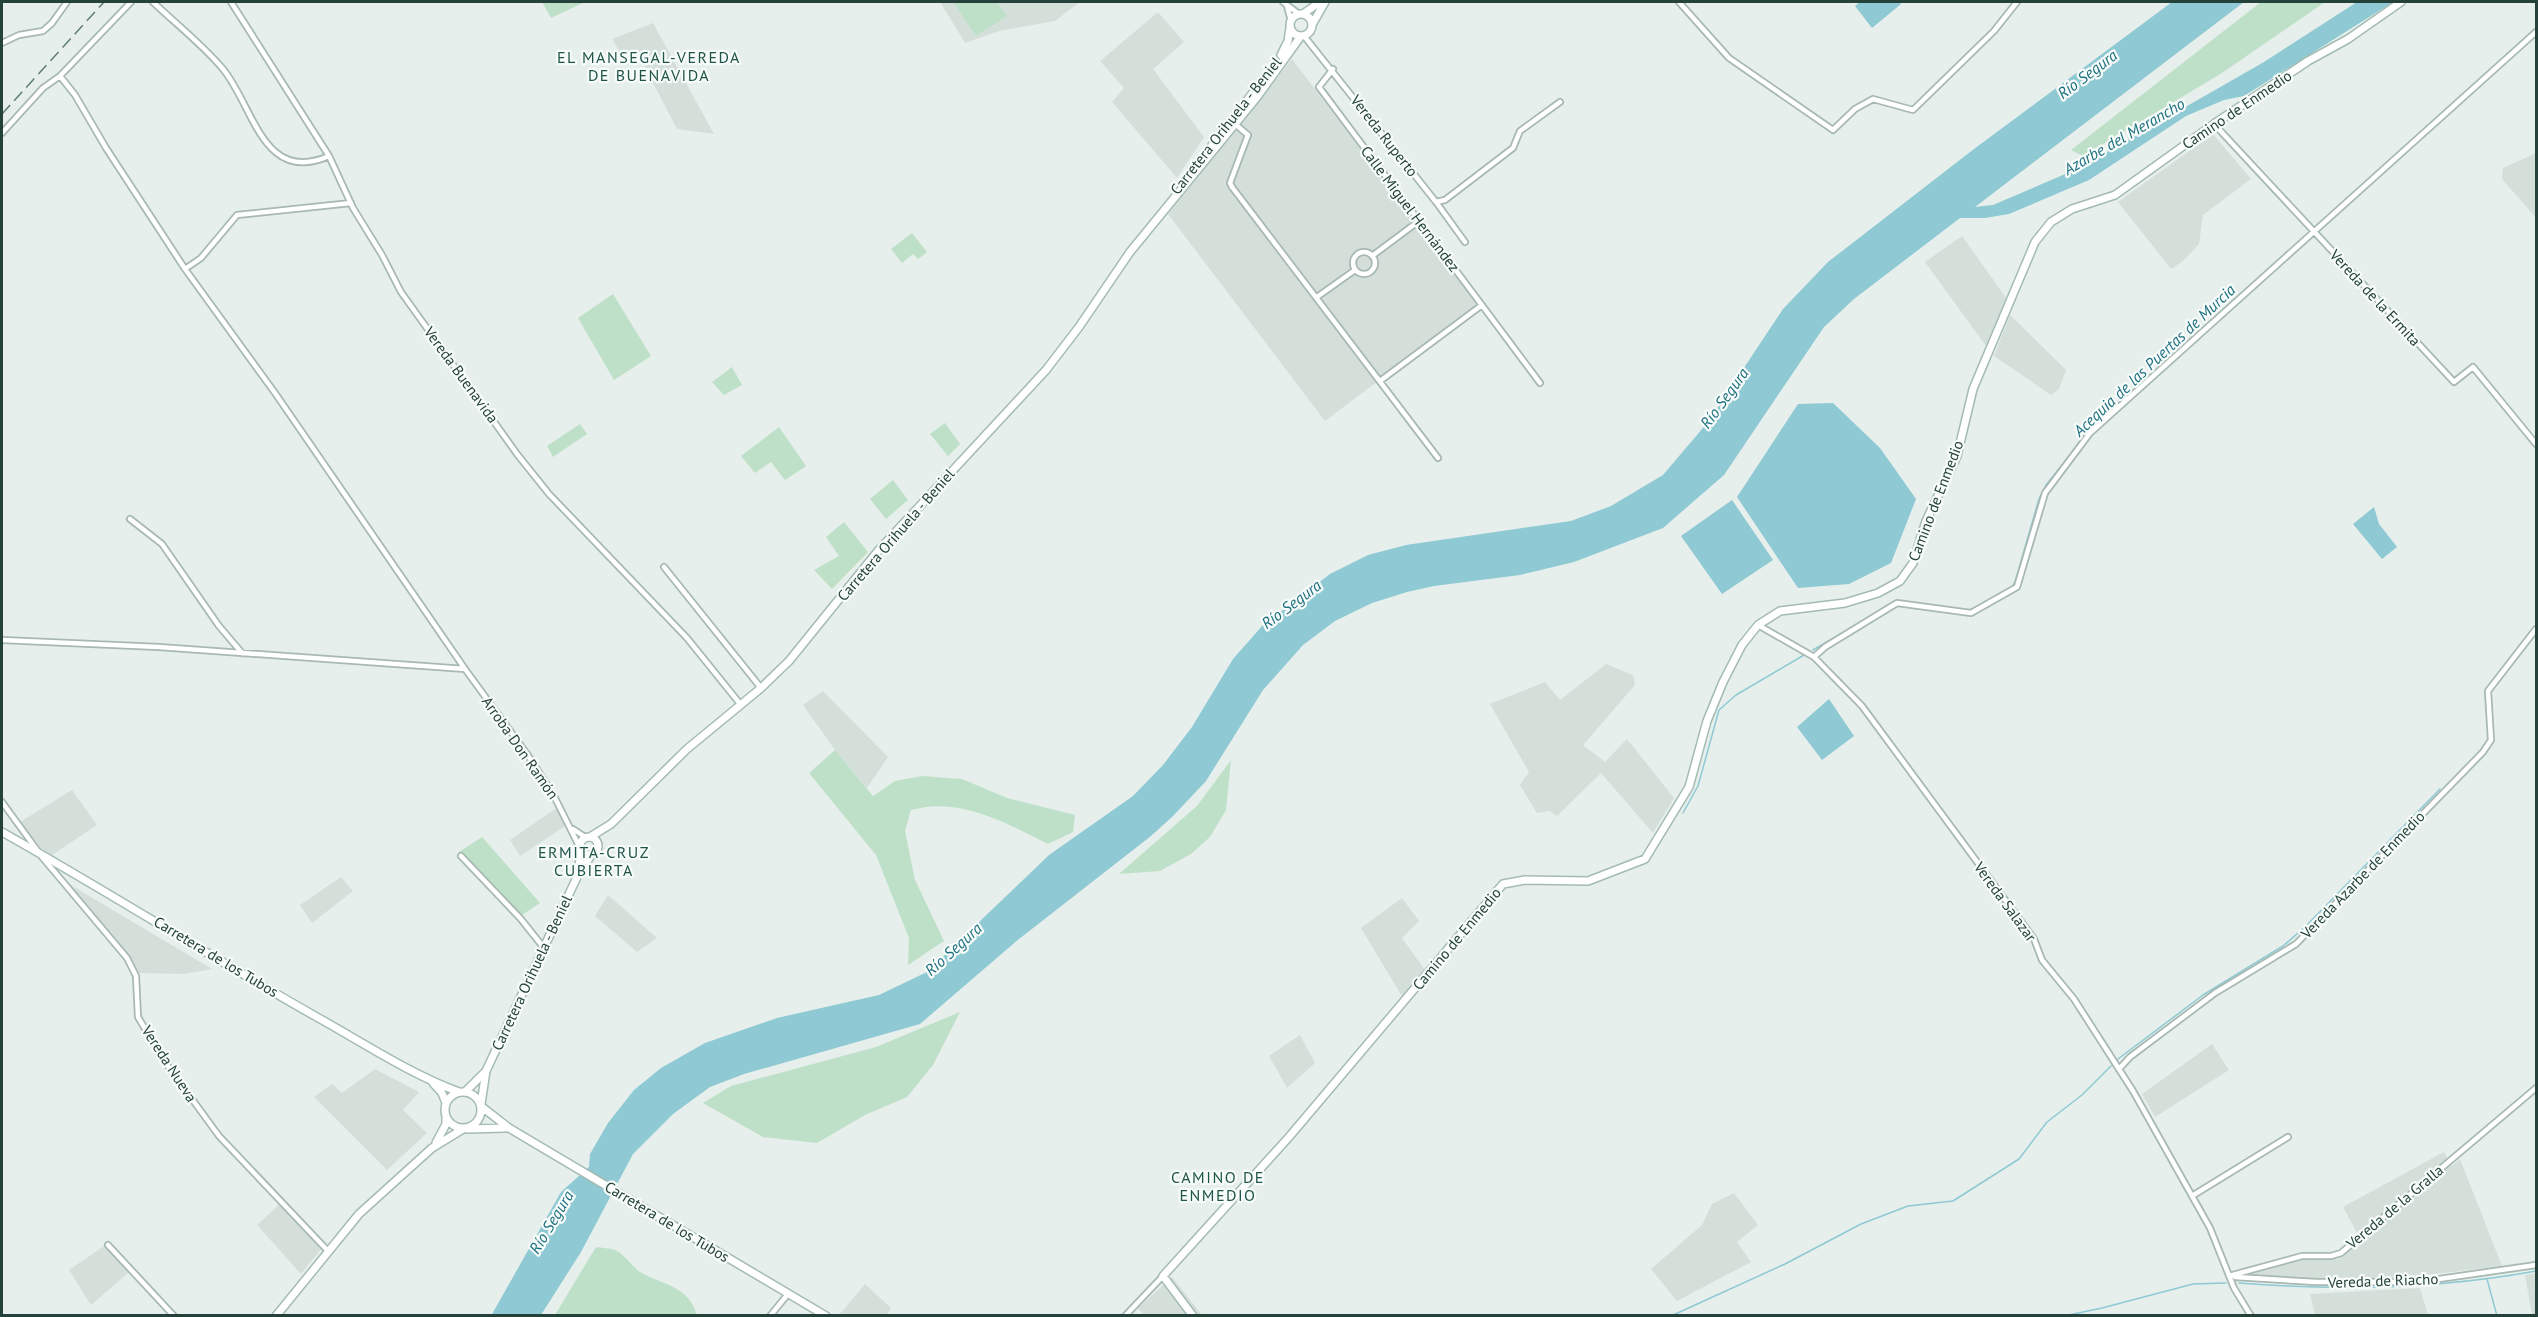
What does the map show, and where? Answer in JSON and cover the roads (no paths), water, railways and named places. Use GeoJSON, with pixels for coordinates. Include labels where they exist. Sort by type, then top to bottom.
{"type":"FeatureCollection","features":[{"type":"Feature","properties":{"kind":"main road"},"geometry":{"type":"LineString","coordinates":[[1320,2],[1301,14],[1291,24],[1294,34],[1303,36],[1310,32],[1312,23],[1325,2]]}},
{"type":"Feature","properties":{"kind":"main road","name":"Camino de Enmedio"},"geometry":{"type":"LineString","coordinates":[[1163,1276],[1289,1137],[1503,885],[1525,880],[1588,881],[1645,859],[1689,787],[1707,722],[1723,682],[1742,645],[1758,626],[1780,611],[1845,603],[1878,594],[1900,581],[1913,563],[1926,521],[1957,456],[1973,389],[2036,242],[2050,222],[2072,209],[2115,195],[2214,124],[2308,61],[2348,39],[2401,2]]}},
{"type":"Feature","properties":{"kind":"main road"},"geometry":{"type":"LineString","coordinates":[[1301,14],[1309,17],[1312,23]]}},
{"type":"Feature","properties":{"kind":"main road","name":"Carretera Orihuela - Beniel"},"geometry":{"type":"LineString","coordinates":[[598,845],[611,824],[687,749],[761,688],[789,661],[908,516],[1046,370],[1079,327],[1130,252],[1282,54],[1291,32],[1291,24]]}},
{"type":"Feature","properties":{"kind":"main road","name":"Carretera Orihuela - Beniel"},"geometry":{"type":"LineString","coordinates":[[1154,221],[1235,124],[1303,36]]}},
{"type":"Feature","properties":{"kind":"main road","name":"Carretera Orihuela - Beniel"},"geometry":{"type":"LineString","coordinates":[[588,837],[611,824]]}},
{"type":"Feature","properties":{"kind":"main road","name":"Carretera de los Tubos"},"geometry":{"type":"LineString","coordinates":[[2,831],[278,995],[431,1081],[462,1092]]}},
{"type":"Feature","properties":{"kind":"main road"},"geometry":{"type":"LineString","coordinates":[[588,837],[596,839],[598,845],[592,854],[586,855],[580,849],[588,837]]}},
{"type":"Feature","properties":{"kind":"main road","name":"Carretera Orihuela - Beniel"},"geometry":{"type":"LineString","coordinates":[[578,875],[580,849]]}},
{"type":"Feature","properties":{"kind":"main road","name":"Carretera Orihuela - Beniel"},"geometry":{"type":"LineString","coordinates":[[481,1106],[486,1071],[578,875],[592,854]]}},
{"type":"Feature","properties":{"kind":"main road","name":"Carretera Orihuela - Beniel"},"geometry":{"type":"LineString","coordinates":[[462,1092],[486,1071]]}},
{"type":"Feature","properties":{"kind":"main road","name":"Carretera de los Tubos"},"geometry":{"type":"LineString","coordinates":[[431,1081],[442,1093],[446,1102]]}},
{"type":"Feature","properties":{"kind":"main road"},"geometry":{"type":"LineString","coordinates":[[276,1316],[359,1214],[432,1148],[474,1125],[480,1119],[481,1106],[475,1096],[462,1092],[453,1095],[446,1102],[446,1124],[432,1148]]}},
{"type":"Feature","properties":{"kind":"main road","name":"Carretera de los Tubos"},"geometry":{"type":"LineString","coordinates":[[481,1106],[509,1128],[826,1316]]}},
{"type":"Feature","properties":{"kind":"main road"},"geometry":{"type":"LineString","coordinates":[[445,1115],[452,1125],[465,1129],[483,1130],[500,1126],[509,1128]]}},
{"type":"Feature","properties":{"kind":"main road"},"geometry":{"type":"LineString","coordinates":[[1163,1276],[1193,1316]]}},
{"type":"Feature","properties":{"kind":"street"},"geometry":{"type":"LineString","coordinates":[[2,44],[19,35],[43,31],[52,23],[67,2]]}},
{"type":"Feature","properties":{"kind":"street"},"geometry":{"type":"LineString","coordinates":[[2,133],[43,88],[60,76],[130,2]]}},
{"type":"Feature","properties":{"kind":"street"},"geometry":{"type":"LineString","coordinates":[[153,2],[207,50],[224,70],[237,88],[270,149],[298,164],[314,162],[328,156]]}},
{"type":"Feature","properties":{"kind":"street"},"geometry":{"type":"LineString","coordinates":[[1679,2],[1729,58],[1833,130],[1855,109],[1873,99],[1913,110],[1987,39],[2017,2]]}},
{"type":"Feature","properties":{"kind":"street","name":"Vereda Buenavida"},"geometry":{"type":"LineString","coordinates":[[232,4],[284,82],[328,156],[351,203],[401,292],[517,454],[549,494],[687,638],[741,705]]}},
{"type":"Feature","properties":{"kind":"street"},"geometry":{"type":"LineString","coordinates":[[1285,4],[1301,14]]}},
{"type":"Feature","properties":{"kind":"street"},"geometry":{"type":"LineString","coordinates":[[1285,4],[1291,24]]}},
{"type":"Feature","properties":{"kind":"street"},"geometry":{"type":"LineString","coordinates":[[1814,657],[1825,647],[1897,603],[1971,613],[2017,587],[2045,493],[2091,433],[2536,32]]}},
{"type":"Feature","properties":{"kind":"street"},"geometry":{"type":"LineString","coordinates":[[1303,36],[1333,69]]}},
{"type":"Feature","properties":{"kind":"street","name":"Vereda Ruperto"},"geometry":{"type":"LineString","coordinates":[[1333,69],[1466,242]]}},
{"type":"Feature","properties":{"kind":"street","name":"Calle Miguel Hernández"},"geometry":{"type":"LineString","coordinates":[[1333,69],[1318,87],[1540,383]]}},
{"type":"Feature","properties":{"kind":"street","name":"Arroba Don Ramón"},"geometry":{"type":"LineString","coordinates":[[60,76],[75,95],[105,148],[185,269],[275,393],[465,669],[527,754],[573,829],[580,849]]}},
{"type":"Feature","properties":{"kind":"street"},"geometry":{"type":"LineString","coordinates":[[1436,202],[1445,200],[1513,148],[1520,131],[1560,102]]}},
{"type":"Feature","properties":{"kind":"street"},"geometry":{"type":"LineString","coordinates":[[1235,124],[1248,135],[1230,183],[1438,458]]}},
{"type":"Feature","properties":{"kind":"street","name":"Vereda de la Ermita"},"geometry":{"type":"LineString","coordinates":[[2214,124],[2454,382],[2473,367],[2536,444]]}},
{"type":"Feature","properties":{"kind":"street"},"geometry":{"type":"LineString","coordinates":[[185,269],[201,258],[237,215],[351,203]]}},
{"type":"Feature","properties":{"kind":"street"},"geometry":{"type":"LineString","coordinates":[[1372,255],[1419,221]]}},
{"type":"Feature","properties":{"kind":"street"},"geometry":{"type":"LineString","coordinates":[[1366,252],[1372,255],[1375,266],[1371,272],[1360,274],[1354,270],[1352,262],[1358,253],[1366,252]]}},
{"type":"Feature","properties":{"kind":"street"},"geometry":{"type":"LineString","coordinates":[[1317,297],[1354,270]]}},
{"type":"Feature","properties":{"kind":"street"},"geometry":{"type":"LineString","coordinates":[[1380,381],[1482,305]]}},
{"type":"Feature","properties":{"kind":"street"},"geometry":{"type":"LineString","coordinates":[[130,519],[162,544],[219,626],[242,653]]}},
{"type":"Feature","properties":{"kind":"street"},"geometry":{"type":"LineString","coordinates":[[664,567],[761,688]]}},
{"type":"Feature","properties":{"kind":"street","name":"Vereda Salazar"},"geometry":{"type":"LineString","coordinates":[[1758,626],[1814,657],[1862,706],[2027,929],[2034,939],[2042,960],[2074,999],[2119,1069],[2210,1228],[2229,1276],[2251,1316]]}},
{"type":"Feature","properties":{"kind":"street","name":"Vereda Azarbe de Enmedio"},"geometry":{"type":"LineString","coordinates":[[2119,1069],[2130,1057],[2215,993],[2296,944],[2483,752],[2491,740],[2488,692],[2536,629]]}},
{"type":"Feature","properties":{"kind":"street"},"geometry":{"type":"LineString","coordinates":[[2,640],[63,644],[96,643],[465,669]]}},
{"type":"Feature","properties":{"kind":"street","name":"Vereda Nueva"},"geometry":{"type":"LineString","coordinates":[[2,802],[39,853],[127,958],[136,976],[138,1017],[187,1094],[219,1136],[328,1251]]}},
{"type":"Feature","properties":{"kind":"street","name":"Arroba Don Ramón"},"geometry":{"type":"LineString","coordinates":[[573,829],[588,837]]}},
{"type":"Feature","properties":{"kind":"street"},"geometry":{"type":"LineString","coordinates":[[461,856],[520,918],[544,948]]}},
{"type":"Feature","properties":{"kind":"street","name":"Vereda de la Gralla"},"geometry":{"type":"LineString","coordinates":[[2229,1276],[2302,1256],[2331,1256],[2341,1252],[2536,1088]]}},
{"type":"Feature","properties":{"kind":"street"},"geometry":{"type":"LineString","coordinates":[[2192,1196],[2288,1137]]}},
{"type":"Feature","properties":{"kind":"street"},"geometry":{"type":"LineString","coordinates":[[108,1245],[174,1316]]}},
{"type":"Feature","properties":{"kind":"street","name":"Vereda de Riacho"},"geometry":{"type":"LineString","coordinates":[[2229,1276],[2316,1282],[2418,1282],[2536,1265]]}},
{"type":"Feature","properties":{"kind":"street","name":"Camino de Enmedio"},"geometry":{"type":"LineString","coordinates":[[1125,1316],[1163,1276]]}},
{"type":"Feature","properties":{"kind":"street"},"geometry":{"type":"LineString","coordinates":[[771,1316],[788,1294]]}},
{"type":"Feature","properties":{"kind":"water"},"geometry":{"type":"Polygon","coordinates":[[[1860,2],[1899,2],[1901,4],[1872,28],[1855,6],[1860,2]]]}},
{"type":"Feature","properties":{"kind":"water","name":"Río Segura"},"geometry":{"type":"Polygon","coordinates":[[[2172,2],[2244,2],[1975,207],[1993,205],[2077,169],[2264,62],[2357,2],[2393,2],[2244,96],[2224,100],[2186,116],[2089,180],[2009,214],[1985,218],[1960,218],[1854,299],[1824,327],[1724,475],[1663,528],[1574,562],[1520,575],[1434,586],[1407,592],[1372,603],[1335,621],[1303,645],[1263,690],[1206,781],[1151,836],[1019,939],[920,1024],[744,1074],[710,1087],[673,1114],[633,1154],[581,1252],[541,1315],[491,1316],[561,1192],[589,1167],[590,1154],[608,1123],[634,1090],[661,1068],[705,1043],[777,1018],[879,995],[927,972],[1049,855],[1133,796],[1163,765],[1192,727],[1233,659],[1263,625],[1330,574],[1368,555],[1406,545],[1571,521],[1611,506],[1663,475],[1708,422],[1783,309],[1828,262],[1974,149],[2172,2]]]}},
{"type":"Feature","properties":{"kind":"water"},"geometry":{"type":"Polygon","coordinates":[[[1833,403],[1880,448],[1916,499],[1891,563],[1849,584],[1798,588],[1737,497],[1798,404],[1833,403]]]}},
{"type":"Feature","properties":{"kind":"water"},"geometry":{"type":"Polygon","coordinates":[[[1732,500],[1773,560],[1722,594],[1681,536],[1732,500]]]}},
{"type":"Feature","properties":{"kind":"water"},"geometry":{"type":"Polygon","coordinates":[[[2374,507],[2379,524],[2397,547],[2382,559],[2353,524],[2374,507]]]}},
{"type":"Feature","properties":{"kind":"water"},"geometry":{"type":"Polygon","coordinates":[[[1829,699],[1854,736],[1822,760],[1797,727],[1829,699]]]}},
{"type":"Feature","properties":{"kind":"waterway","name":"Acequia de las Puertas de Murcia"},"geometry":{"type":"LineString","coordinates":[[2315,228],[2536,28]]}},
{"type":"Feature","properties":{"kind":"waterway","name":"Acequia de las Puertas de Murcia"},"geometry":{"type":"LineString","coordinates":[[2294,247],[2310,232]]}},
{"type":"Feature","properties":{"kind":"waterway","name":"Acequia de las Puertas de Murcia"},"geometry":{"type":"LineString","coordinates":[[2012,587],[2039,499],[2046,485],[2088,433]]}},
{"type":"Feature","properties":{"kind":"waterway","name":"Acequia de las Puertas de Murcia"},"geometry":{"type":"LineString","coordinates":[[1813,650],[1896,602]]}},
{"type":"Feature","properties":{"kind":"waterway","name":"Acequia de las Puertas de Murcia"},"geometry":{"type":"LineString","coordinates":[[1958,609],[1972,610],[1984,603]]}},
{"type":"Feature","properties":{"kind":"waterway","name":"Acequia de las Puertas de Murcia"},"geometry":{"type":"LineString","coordinates":[[1683,813],[1698,786],[1719,710],[1736,695],[1804,655]]}},
{"type":"Feature","properties":{"kind":"waterway"},"geometry":{"type":"LineString","coordinates":[[2118,1059],[2203,995],[2283,946],[2305,927],[2440,789]]}},
{"type":"Feature","properties":{"kind":"waterway"},"geometry":{"type":"LineString","coordinates":[[1671,1316],[1785,1264],[1861,1224],[1908,1206],[1953,1201],[2019,1159],[2047,1122],[2082,1095],[2111,1066]]}},
{"type":"Feature","properties":{"kind":"waterway"},"geometry":{"type":"LineString","coordinates":[[2239,1283],[2313,1287],[2388,1287],[2462,1282],[2536,1271]]}},
{"type":"Feature","properties":{"kind":"waterway"},"geometry":{"type":"LineString","coordinates":[[2487,1279],[2497,1316]]}},
{"type":"Feature","properties":{"kind":"waterway"},"geometry":{"type":"LineString","coordinates":[[2064,1316],[2193,1284],[2226,1283]]}},
{"type":"Feature","properties":{"kind":"railway"},"geometry":{"type":"LineString","coordinates":[[2,114],[104,2]]}},
{"type":"Feature","properties":{"kind":"district","name":"EL MANSEGAL-VEREDA DE BUENAVIDA"},"geometry":{"type":"Point","coordinates":[649,66]}},
{"type":"Feature","properties":{"kind":"district","name":"ERMITA-CRUZ CUBIERTA"},"geometry":{"type":"Point","coordinates":[594,861]}},
{"type":"Feature","properties":{"kind":"district","name":"CAMINO DE ENMEDIO"},"geometry":{"type":"Point","coordinates":[1218,1186]}},
{"type":"Feature","properties":{"kind":"water label","name":"Azarbe del Merancho"},"geometry":{"type":"Point","coordinates":[2124,136]}}]}
